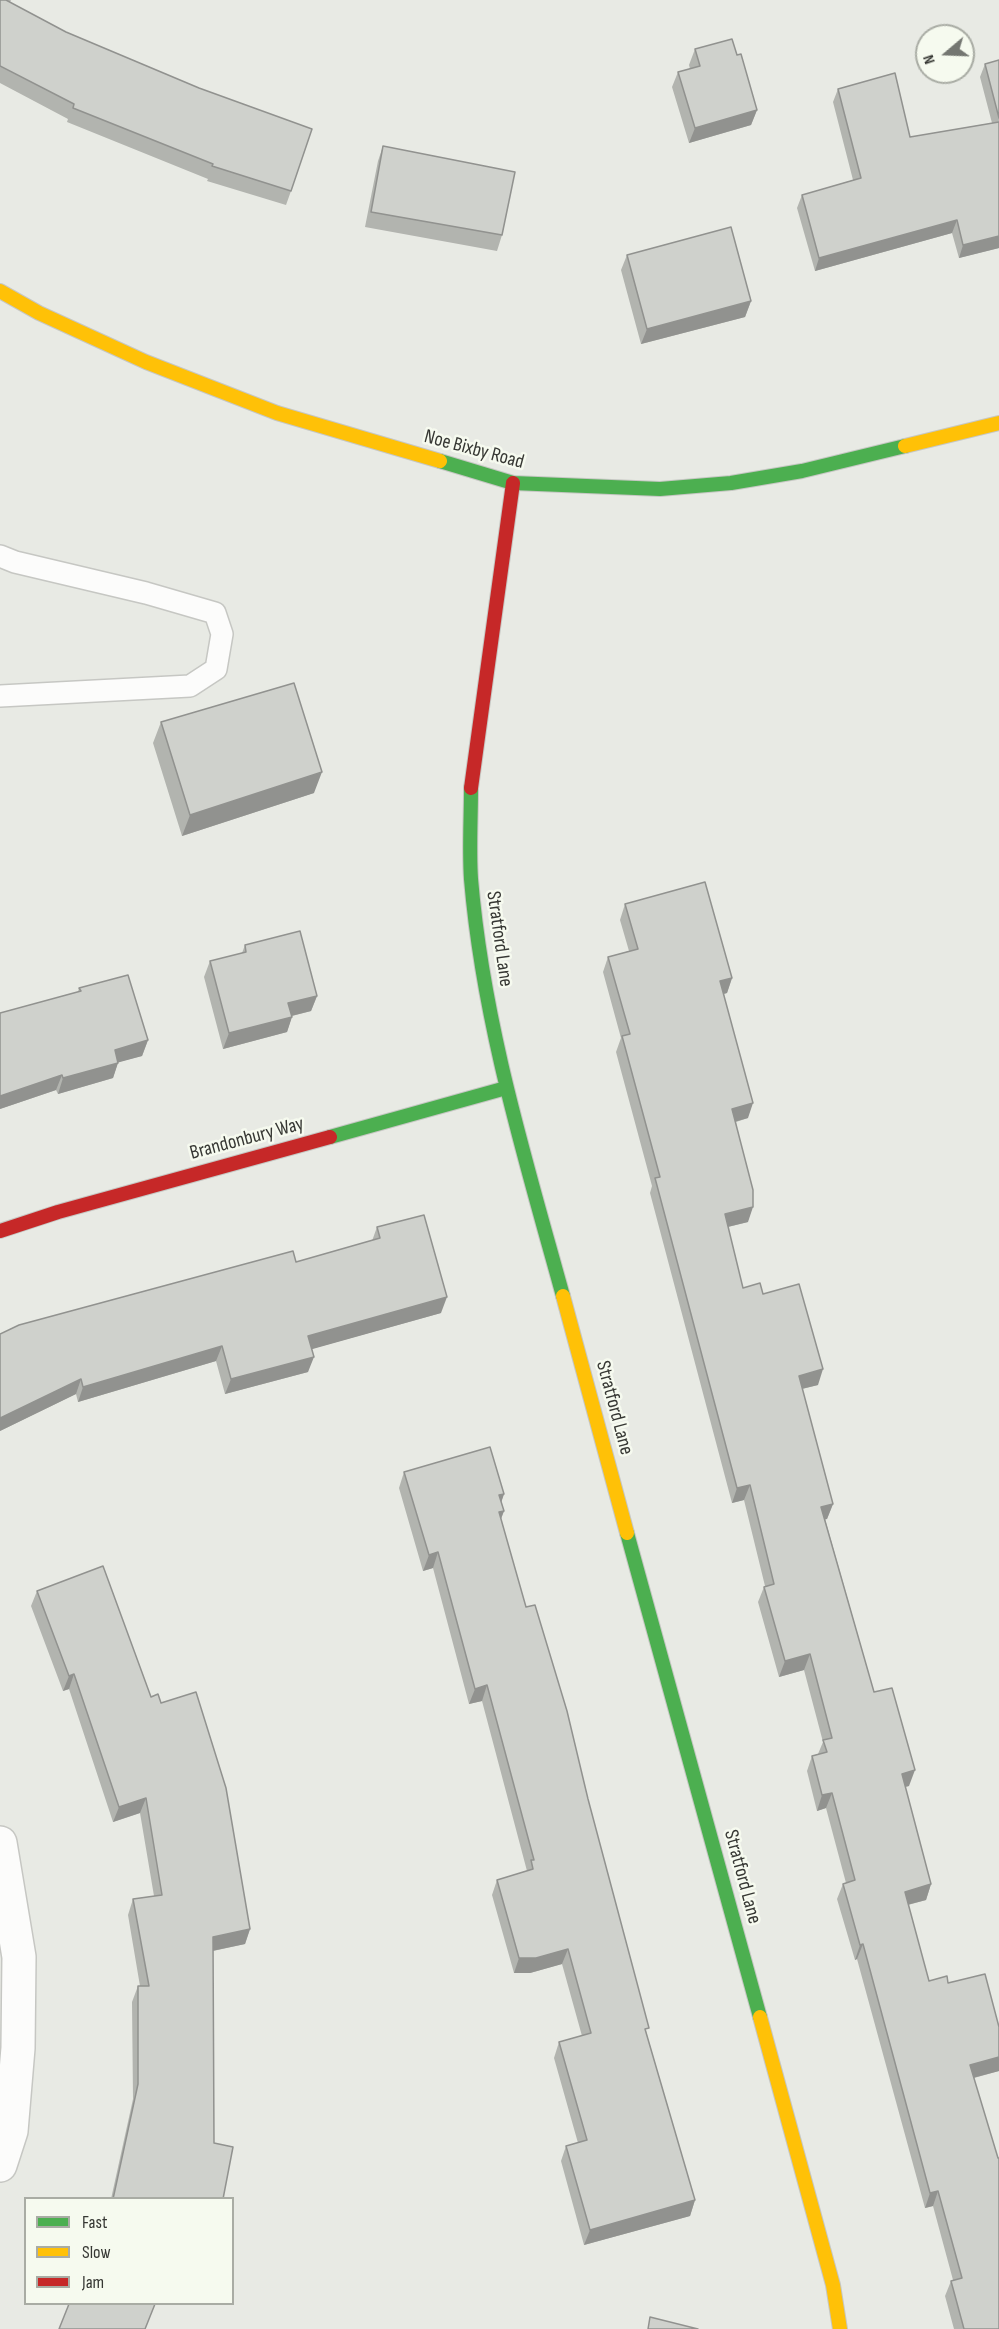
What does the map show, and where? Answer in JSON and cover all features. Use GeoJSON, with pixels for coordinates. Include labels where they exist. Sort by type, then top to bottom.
{"type":"FeatureCollection","features":[{"type":"Feature","properties":{"kind":"street","name":"Noe Bixby Road"},"geometry":{"type":"LineString","coordinates":[[0,291],[39,313],[146,362],[277,413],[513,483],[660,489],[731,483],[802,471],[999,423]]}},
{"type":"Feature","properties":{"kind":"street","name":"Stratford Lane"},"geometry":{"type":"LineString","coordinates":[[513,483],[483,692],[471,799],[471,877],[481,963],[506,1088],[825,2252],[840,2329]]}},
{"type":"Feature","properties":{"kind":"street","name":"Brandonbury Way"},"geometry":{"type":"LineString","coordinates":[[0,1231],[58,1212],[506,1088]]}},
{"type":"Feature","properties":{"kind":"street"},"geometry":{"type":"LineString","coordinates":[[0,1843],[19,1957],[18,2048],[11,2132],[0,2165]]}},
{"type":"Feature","properties":{"kind":"lane"},"geometry":{"type":"LineString","coordinates":[[0,556],[15,562],[146,593],[215,613],[222,634],[216,669],[190,686],[0,696]]}},
{"type":"Feature","properties":{"kind":"building"},"geometry":{"type":"Polygon","coordinates":[[[0,0],[6,0],[66,32],[199,88],[312,129],[291,191],[212,166],[213,164],[73,108],[74,104],[0,66],[0,0]]]}},
{"type":"Feature","properties":{"kind":"building"},"geometry":{"type":"Polygon","coordinates":[[[732,39],[737,55],[741,54],[757,110],[695,128],[678,72],[700,66],[695,49],[732,39]]]}},
{"type":"Feature","properties":{"kind":"building"},"geometry":{"type":"Polygon","coordinates":[[[999,60],[999,118],[985,64],[999,60]]]}},
{"type":"Feature","properties":{"kind":"building"},"geometry":{"type":"Polygon","coordinates":[[[895,73],[910,137],[999,122],[999,236],[963,245],[957,220],[819,258],[802,195],[861,178],[838,89],[895,73]]]}},
{"type":"Feature","properties":{"kind":"building"},"geometry":{"type":"Polygon","coordinates":[[[383,146],[515,172],[502,235],[371,212],[383,146]]]}},
{"type":"Feature","properties":{"kind":"building"},"geometry":{"type":"Polygon","coordinates":[[[731,227],[751,301],[647,329],[627,255],[731,227]]]}},
{"type":"Feature","properties":{"kind":"building"},"geometry":{"type":"Polygon","coordinates":[[[294,683],[322,772],[190,815],[161,722],[294,683]]]}},
{"type":"Feature","properties":{"kind":"building"},"geometry":{"type":"Polygon","coordinates":[[[705,882],[732,978],[720,981],[753,1103],[732,1109],[753,1190],[753,1207],[725,1214],[743,1288],[760,1283],[763,1294],[799,1284],[823,1369],[799,1376],[833,1504],[821,1507],[874,1692],[892,1688],[915,1770],[902,1774],[931,1884],[905,1892],[929,1981],[947,1976],[948,1983],[985,1974],[999,2027],[999,2057],[970,2065],[999,2158],[999,2329],[964,2329],[951,2281],[962,2278],[938,2191],[930,2193],[863,1944],[860,1945],[843,1884],[855,1880],[832,1793],[822,1795],[812,1756],[827,1752],[823,1740],[832,1738],[810,1654],[785,1661],[764,1587],[774,1584],[750,1485],[737,1488],[655,1178],[660,1177],[622,1036],[630,1034],[608,957],[638,949],[625,904],[705,882]]]}},
{"type":"Feature","properties":{"kind":"building"},"geometry":{"type":"Polygon","coordinates":[[[300,931],[317,996],[288,1003],[292,1017],[229,1033],[210,961],[246,952],[245,945],[300,931]]]}},
{"type":"Feature","properties":{"kind":"building"},"geometry":{"type":"Polygon","coordinates":[[[128,975],[148,1040],[115,1050],[118,1063],[63,1078],[62,1075],[0,1096],[0,1013],[81,991],[79,988],[128,975]]]}},
{"type":"Feature","properties":{"kind":"building"},"geometry":{"type":"Polygon","coordinates":[[[424,1215],[447,1297],[308,1336],[314,1357],[231,1379],[222,1346],[83,1387],[81,1379],[0,1418],[0,1334],[19,1325],[293,1251],[296,1262],[380,1238],[377,1227],[424,1215]]]}},
{"type":"Feature","properties":{"kind":"building"},"geometry":{"type":"Polygon","coordinates":[[[490,1447],[504,1494],[499,1495],[504,1511],[499,1512],[526,1607],[535,1605],[567,1711],[649,2028],[645,2029],[695,2200],[590,2230],[566,2146],[587,2140],[559,2042],[591,2033],[568,1949],[536,1958],[519,1958],[497,1880],[533,1869],[531,1860],[534,1860],[487,1685],[475,1689],[438,1552],[429,1555],[404,1472],[490,1447]]]}},
{"type":"Feature","properties":{"kind":"building"},"geometry":{"type":"Polygon","coordinates":[[[103,1566],[151,1697],[158,1694],[161,1703],[196,1692],[226,1788],[250,1929],[213,1937],[214,2143],[233,2147],[223,2197],[113,2197],[138,2084],[138,1986],[149,1986],[133,1899],[162,1895],[146,1798],[119,1807],[74,1674],[69,1676],[37,1591],[103,1566]]]}},
{"type":"Feature","properties":{"kind":"building"},"geometry":{"type":"Polygon","coordinates":[[[69,2305],[155,2305],[145,2329],[59,2329],[69,2305]]]}},
{"type":"Feature","properties":{"kind":"building"},"geometry":{"type":"Polygon","coordinates":[[[650,2317],[698,2329],[648,2329],[650,2317]]]}},
{"type":"Feature","properties":{"kind":"traffic: fast"},"geometry":{"type":"LineString","coordinates":[[440,461],[513,483],[660,489],[731,483],[802,471],[905,446]]}},
{"type":"Feature","properties":{"kind":"traffic: fast"},"geometry":{"type":"LineString","coordinates":[[471,788],[471,879],[485,985],[507,1089],[563,1296]]}},
{"type":"Feature","properties":{"kind":"traffic: fast"},"geometry":{"type":"LineString","coordinates":[[330,1137],[506,1088]]}},
{"type":"Feature","properties":{"kind":"traffic: fast"},"geometry":{"type":"LineString","coordinates":[[627,1533],[760,2017]]}},
{"type":"Feature","properties":{"kind":"traffic: slow"},"geometry":{"type":"LineString","coordinates":[[0,291],[39,313],[146,362],[277,413],[440,461]]}},
{"type":"Feature","properties":{"kind":"traffic: slow"},"geometry":{"type":"LineString","coordinates":[[905,446],[999,423]]}},
{"type":"Feature","properties":{"kind":"traffic: slow"},"geometry":{"type":"LineString","coordinates":[[563,1296],[627,1533]]}},
{"type":"Feature","properties":{"kind":"traffic: slow"},"geometry":{"type":"LineString","coordinates":[[760,2017],[833,2285],[840,2329]]}},
{"type":"Feature","properties":{"kind":"traffic: jam"},"geometry":{"type":"LineString","coordinates":[[471,788],[513,483]]}},
{"type":"Feature","properties":{"kind":"traffic: jam"},"geometry":{"type":"LineString","coordinates":[[0,1231],[58,1212],[330,1137]]}}]}
